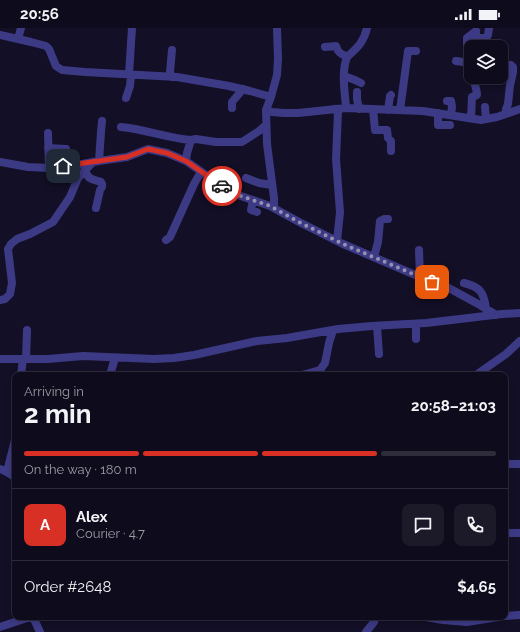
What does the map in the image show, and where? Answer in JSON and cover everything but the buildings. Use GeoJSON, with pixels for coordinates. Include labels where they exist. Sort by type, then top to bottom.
{"type":"FeatureCollection","features":[{"type":"Feature","properties":{"kind":"street"},"geometry":{"type":"LineString","coordinates":[[18,39],[21,28]]}},
{"type":"Feature","properties":{"kind":"street"},"geometry":{"type":"LineString","coordinates":[[126,98],[130,86],[132,28]]}},
{"type":"Feature","properties":{"kind":"street"},"geometry":{"type":"LineString","coordinates":[[274,208],[267,144],[266,110],[277,75],[277,28]]}},
{"type":"Feature","properties":{"kind":"street"},"geometry":{"type":"LineString","coordinates":[[346,108],[344,64],[346,58],[364,40],[367,28]]}},
{"type":"Feature","properties":{"kind":"street"},"geometry":{"type":"LineString","coordinates":[[467,40],[467,38],[477,31],[486,38],[489,28]]}},
{"type":"Feature","properties":{"kind":"street"},"geometry":{"type":"LineString","coordinates":[[0,35],[46,46],[49,49],[56,66],[62,70],[172,77],[243,89],[270,97]]}},
{"type":"Feature","properties":{"kind":"street"},"geometry":{"type":"LineString","coordinates":[[325,47],[336,46],[338,52],[346,56],[346,58]]}},
{"type":"Feature","properties":{"kind":"street"},"geometry":{"type":"LineString","coordinates":[[172,50],[170,72],[172,77]]}},
{"type":"Feature","properties":{"kind":"street"},"geometry":{"type":"LineString","coordinates":[[400,110],[408,51],[416,51]]}},
{"type":"Feature","properties":{"kind":"street"},"geometry":{"type":"LineString","coordinates":[[456,61],[464,62]]}},
{"type":"Feature","properties":{"kind":"street"},"geometry":{"type":"LineString","coordinates":[[506,111],[513,72],[511,65],[508,65]]}},
{"type":"Feature","properties":{"kind":"street"},"geometry":{"type":"LineString","coordinates":[[344,76],[361,83]]}},
{"type":"Feature","properties":{"kind":"street"},"geometry":{"type":"LineString","coordinates":[[471,118],[472,97],[478,95],[474,84]]}},
{"type":"Feature","properties":{"kind":"street"},"geometry":{"type":"LineString","coordinates":[[232,108],[232,102],[243,89]]}},
{"type":"Feature","properties":{"kind":"street"},"geometry":{"type":"LineString","coordinates":[[357,92],[359,109]]}},
{"type":"Feature","properties":{"kind":"street"},"geometry":{"type":"LineString","coordinates":[[388,110],[391,95]]}},
{"type":"Feature","properties":{"kind":"street"},"geometry":{"type":"LineString","coordinates":[[502,96],[506,111]]}},
{"type":"Feature","properties":{"kind":"street"},"geometry":{"type":"LineString","coordinates":[[447,100],[451,101],[452,115]]}},
{"type":"Feature","properties":{"kind":"street"},"geometry":{"type":"LineString","coordinates":[[485,106],[486,119]]}},
{"type":"Feature","properties":{"kind":"street"},"geometry":{"type":"LineString","coordinates":[[266,110],[284,113],[346,108],[400,110],[438,113],[481,120],[497,117],[506,111],[520,109]]}},
{"type":"Feature","properties":{"kind":"street"},"geometry":{"type":"LineString","coordinates":[[334,109],[338,112],[336,159],[340,212],[337,241]]}},
{"type":"Feature","properties":{"kind":"street"},"geometry":{"type":"LineString","coordinates":[[373,109],[375,130],[387,130],[392,151]]}},
{"type":"Feature","properties":{"kind":"street"},"geometry":{"type":"LineString","coordinates":[[438,113],[438,124],[450,125]]}},
{"type":"Feature","properties":{"kind":"street"},"geometry":{"type":"LineString","coordinates":[[0,300],[5,299],[10,294],[12,283],[8,249],[17,239],[53,222],[70,197],[78,178],[96,161],[102,121]]}},
{"type":"Feature","properties":{"kind":"street"},"geometry":{"type":"LineString","coordinates":[[121,127],[135,128],[176,139],[242,142],[266,125]]}},
{"type":"Feature","properties":{"kind":"street"},"geometry":{"type":"LineString","coordinates":[[48,133],[49,168]]}},
{"type":"Feature","properties":{"kind":"street"},"geometry":{"type":"LineString","coordinates":[[186,161],[190,140]]}},
{"type":"Feature","properties":{"kind":"street"},"geometry":{"type":"LineString","coordinates":[[48,148],[66,148]]}},
{"type":"Feature","properties":{"kind":"street"},"geometry":{"type":"LineString","coordinates":[[0,162],[28,167],[49,168],[127,157],[148,149],[167,153],[186,161],[232,193],[274,208],[337,241],[420,277],[445,286],[496,315]]}},
{"type":"Feature","properties":{"kind":"street"},"geometry":{"type":"LineString","coordinates":[[85,170],[89,178],[101,182],[103,185],[100,190],[96,208]]}},
{"type":"Feature","properties":{"kind":"street"},"geometry":{"type":"LineString","coordinates":[[166,240],[170,237],[194,184],[202,172]]}},
{"type":"Feature","properties":{"kind":"street"},"geometry":{"type":"LineString","coordinates":[[246,178],[259,184],[272,185]]}},
{"type":"Feature","properties":{"kind":"street"},"geometry":{"type":"LineString","coordinates":[[253,200],[251,210],[257,212]]}},
{"type":"Feature","properties":{"kind":"street"},"geometry":{"type":"LineString","coordinates":[[374,257],[378,242],[380,221],[388,219]]}},
{"type":"Feature","properties":{"kind":"street"},"geometry":{"type":"LineString","coordinates":[[419,250],[420,277]]}},
{"type":"Feature","properties":{"kind":"street"},"geometry":{"type":"LineString","coordinates":[[464,283],[478,288],[485,298],[486,309]]}},
{"type":"Feature","properties":{"kind":"street"},"geometry":{"type":"LineString","coordinates":[[0,359],[48,359],[83,356],[154,360],[194,355],[257,341],[287,338],[333,330],[416,324],[520,312]]}},
{"type":"Feature","properties":{"kind":"street"},"geometry":{"type":"LineString","coordinates":[[416,324],[416,339]]}},
{"type":"Feature","properties":{"kind":"street"},"geometry":{"type":"LineString","coordinates":[[377,326],[379,354]]}},
{"type":"Feature","properties":{"kind":"street"},"geometry":{"type":"LineString","coordinates":[[22,372],[27,330]]}},
{"type":"Feature","properties":{"kind":"street"},"geometry":{"type":"LineString","coordinates":[[313,372],[320,370],[325,363],[333,330]]}},
{"type":"Feature","properties":{"kind":"street"},"geometry":{"type":"LineString","coordinates":[[484,372],[520,341]]}},
{"type":"Feature","properties":{"kind":"street"},"geometry":{"type":"LineString","coordinates":[[111,372],[115,358]]}},
{"type":"Feature","properties":{"kind":"street"},"geometry":{"type":"LineString","coordinates":[[4,470],[12,448]]}},
{"type":"Feature","properties":{"kind":"street"},"geometry":{"type":"LineString","coordinates":[[508,464],[520,464]]}},
{"type":"Feature","properties":{"kind":"street"},"geometry":{"type":"LineString","coordinates":[[509,533],[520,533]]}},
{"type":"Feature","properties":{"kind":"street"},"geometry":{"type":"LineString","coordinates":[[508,616],[520,615]]}},
{"type":"Feature","properties":{"kind":"street"},"geometry":{"type":"LineString","coordinates":[[0,627],[21,620]]}},
{"type":"Feature","properties":{"kind":"street"},"geometry":{"type":"LineString","coordinates":[[34,620],[40,632]]}},
{"type":"Feature","properties":{"kind":"street"},"geometry":{"type":"LineString","coordinates":[[366,632],[374,620]]}},
{"type":"Feature","properties":{"kind":"street"},"geometry":{"type":"LineString","coordinates":[[443,620],[467,622],[479,620]]}},
{"type":"Feature","properties":{"kind":"way so far"},"geometry":{"type":"LineString","coordinates":[[222,186],[232,193],[270,206],[343,244],[432,282]]}},
{"type":"Feature","properties":{"kind":"route"},"geometry":{"type":"LineString","coordinates":[[63,166],[127,157],[148,149],[167,153],[186,161],[222,186]]}}]}
